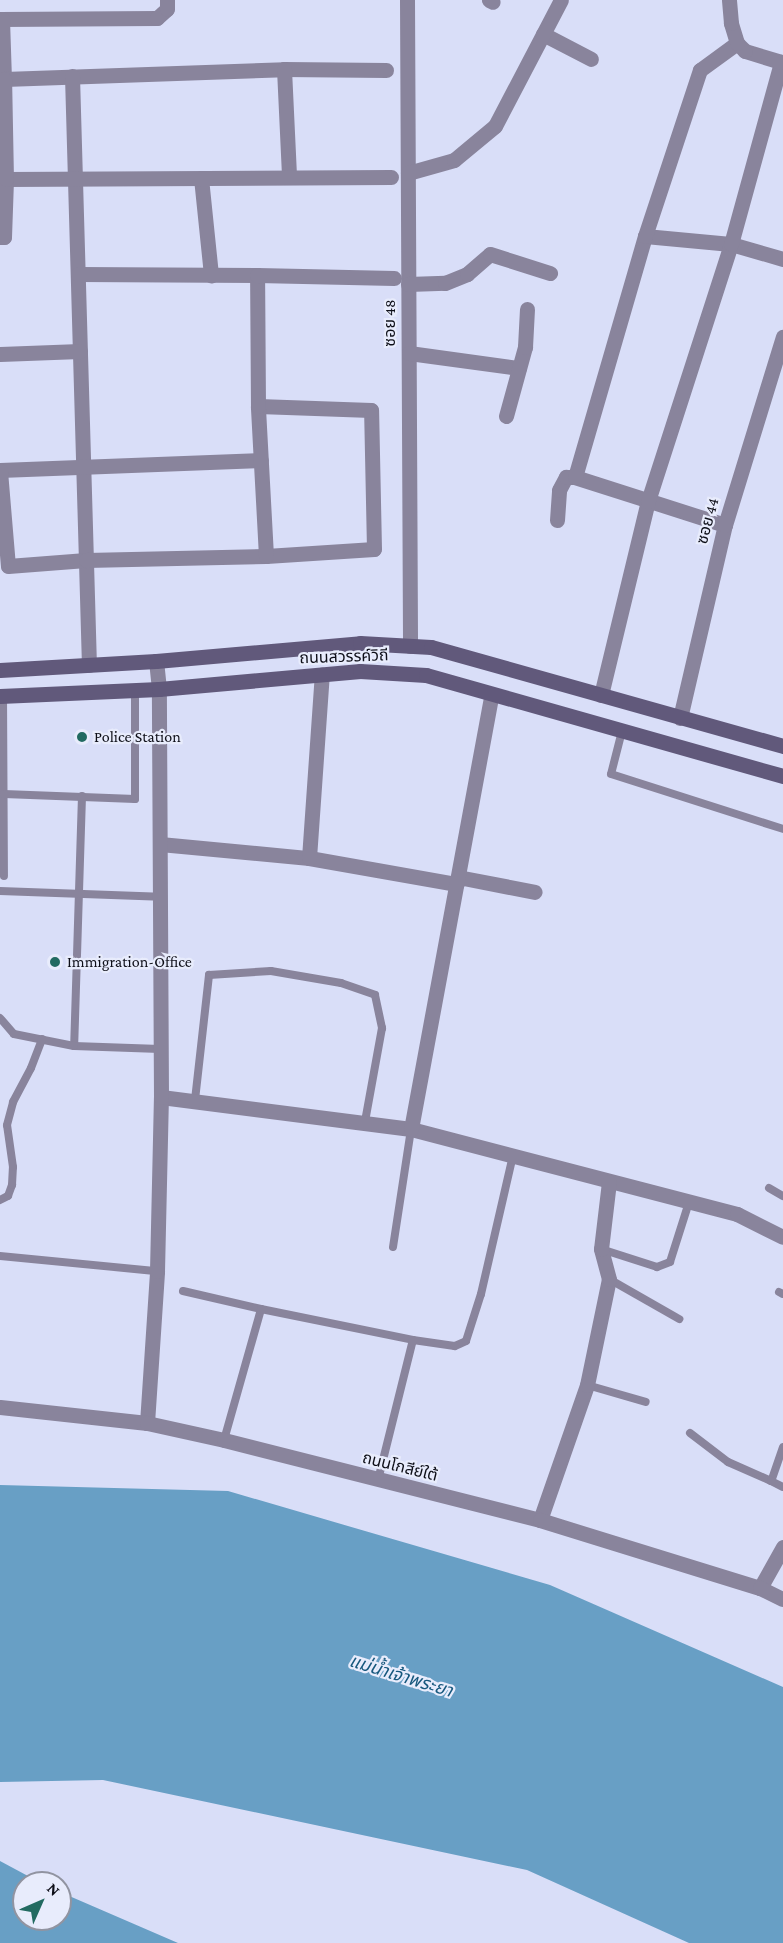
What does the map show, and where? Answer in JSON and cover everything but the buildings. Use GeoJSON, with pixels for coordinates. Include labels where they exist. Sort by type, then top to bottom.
{"type":"FeatureCollection","features":[{"type":"Feature","properties":{"kind":"main road","name":"ถนนสวรรค์วิถี"},"geometry":{"type":"LineString","coordinates":[[0,670],[156,661],[360,643],[431,647],[783,746]]}},
{"type":"Feature","properties":{"kind":"main road","name":"ถนนสวรรค์วิถี"},"geometry":{"type":"LineString","coordinates":[[2,696],[159,689],[360,671],[426,675],[783,776]]}},
{"type":"Feature","properties":{"kind":"street"},"geometry":{"type":"LineString","coordinates":[[0,237],[4,237],[6,178],[1,19],[157,18],[167,9],[167,0]]}},
{"type":"Feature","properties":{"kind":"street","name":"ซอย 48"},"geometry":{"type":"LineString","coordinates":[[407,0],[408,173],[401,281],[409,353],[410,646]]}},
{"type":"Feature","properties":{"kind":"street"},"geometry":{"type":"LineString","coordinates":[[408,173],[454,160],[495,126],[561,0]]}},
{"type":"Feature","properties":{"kind":"street"},"geometry":{"type":"LineString","coordinates":[[601,695],[648,501],[731,244],[782,60],[745,51],[737,43],[731,23],[729,0]]}},
{"type":"Feature","properties":{"kind":"street"},"geometry":{"type":"LineString","coordinates":[[543,34],[591,60]]}},
{"type":"Feature","properties":{"kind":"street"},"geometry":{"type":"LineString","coordinates":[[575,477],[645,236],[700,70],[737,43]]}},
{"type":"Feature","properties":{"kind":"street"},"geometry":{"type":"LineString","coordinates":[[4,79],[284,69],[386,70]]}},
{"type":"Feature","properties":{"kind":"street"},"geometry":{"type":"LineString","coordinates":[[284,69],[290,176]]}},
{"type":"Feature","properties":{"kind":"street"},"geometry":{"type":"LineString","coordinates":[[72,76],[89,665]]}},
{"type":"Feature","properties":{"kind":"street"},"geometry":{"type":"LineString","coordinates":[[6,178],[391,177]]}},
{"type":"Feature","properties":{"kind":"street"},"geometry":{"type":"LineString","coordinates":[[201,178],[211,275]]}},
{"type":"Feature","properties":{"kind":"street"},"geometry":{"type":"LineString","coordinates":[[645,236],[731,244],[783,259]]}},
{"type":"Feature","properties":{"kind":"street"},"geometry":{"type":"LineString","coordinates":[[78,274],[257,275],[445,283],[467,273],[490,255],[550,273]]}},
{"type":"Feature","properties":{"kind":"street"},"geometry":{"type":"LineString","coordinates":[[257,275],[258,406],[266,556]]}},
{"type":"Feature","properties":{"kind":"street"},"geometry":{"type":"LineString","coordinates":[[506,416],[525,347],[527,309]]}},
{"type":"Feature","properties":{"kind":"street","name":"ซอย 44"},"geometry":{"type":"LineString","coordinates":[[680,718],[725,525],[783,337]]}},
{"type":"Feature","properties":{"kind":"street"},"geometry":{"type":"LineString","coordinates":[[0,354],[80,351]]}},
{"type":"Feature","properties":{"kind":"street"},"geometry":{"type":"LineString","coordinates":[[409,353],[519,368]]}},
{"type":"Feature","properties":{"kind":"street"},"geometry":{"type":"LineString","coordinates":[[258,406],[371,410],[374,549],[266,556],[86,560],[8,566],[0,470],[261,460]]}},
{"type":"Feature","properties":{"kind":"street"},"geometry":{"type":"LineString","coordinates":[[557,520],[559,490],[566,477],[575,477],[725,525]]}},
{"type":"Feature","properties":{"kind":"street"},"geometry":{"type":"LineString","coordinates":[[147,1423],[157,1271],[161,1097],[159,689],[156,661]]}},
{"type":"Feature","properties":{"kind":"street"},"geometry":{"type":"LineString","coordinates":[[309,858],[322,674]]}},
{"type":"Feature","properties":{"kind":"street"},"geometry":{"type":"LineString","coordinates":[[411,1128],[492,694]]}},
{"type":"Feature","properties":{"kind":"street"},"geometry":{"type":"LineString","coordinates":[[160,844],[309,858],[535,892]]}},
{"type":"Feature","properties":{"kind":"street"},"geometry":{"type":"LineString","coordinates":[[161,1097],[411,1128],[737,1214],[783,1237]]}},
{"type":"Feature","properties":{"kind":"street"},"geometry":{"type":"LineString","coordinates":[[540,1520],[587,1385],[609,1279],[601,1249],[609,1182]]}},
{"type":"Feature","properties":{"kind":"street","name":"ถนนโกสีย์ใต้"},"geometry":{"type":"LineString","coordinates":[[0,1407],[147,1423],[224,1440],[540,1520],[760,1588],[783,1599]]}},
{"type":"Feature","properties":{"kind":"street"},"geometry":{"type":"LineString","coordinates":[[760,1588],[783,1547]]}},
{"type":"Feature","properties":{"kind":"lane"},"geometry":{"type":"LineString","coordinates":[[4,794],[135,799],[135,690]]}},
{"type":"Feature","properties":{"kind":"lane"},"geometry":{"type":"LineString","coordinates":[[2,696],[4,876]]}},
{"type":"Feature","properties":{"kind":"lane"},"geometry":{"type":"LineString","coordinates":[[622,730],[611,774],[783,829]]}},
{"type":"Feature","properties":{"kind":"lane"},"geometry":{"type":"LineString","coordinates":[[74,1046],[82,796]]}},
{"type":"Feature","properties":{"kind":"lane"},"geometry":{"type":"LineString","coordinates":[[0,891],[79,896],[160,897]]}},
{"type":"Feature","properties":{"kind":"lane"},"geometry":{"type":"LineString","coordinates":[[195,1100],[209,975],[271,971],[341,983],[375,995],[382,1028],[365,1122]]}},
{"type":"Feature","properties":{"kind":"lane"},"geometry":{"type":"LineString","coordinates":[[0,1018],[14,1034],[74,1046],[160,1049]]}},
{"type":"Feature","properties":{"kind":"lane"},"geometry":{"type":"LineString","coordinates":[[0,1200],[8,1196],[12,1185],[14,1167],[7,1125],[13,1102],[31,1068],[42,1039]]}},
{"type":"Feature","properties":{"kind":"lane"},"geometry":{"type":"LineString","coordinates":[[393,1247],[411,1128]]}},
{"type":"Feature","properties":{"kind":"lane"},"geometry":{"type":"LineString","coordinates":[[183,1291],[413,1340],[455,1346],[466,1341],[481,1294],[513,1155]]}},
{"type":"Feature","properties":{"kind":"lane"},"geometry":{"type":"LineString","coordinates":[[769,1188],[783,1196]]}},
{"type":"Feature","properties":{"kind":"lane"},"geometry":{"type":"LineString","coordinates":[[601,1249],[657,1267],[670,1262],[689,1202]]}},
{"type":"Feature","properties":{"kind":"lane"},"geometry":{"type":"LineString","coordinates":[[0,1256],[157,1271]]}},
{"type":"Feature","properties":{"kind":"lane"},"geometry":{"type":"LineString","coordinates":[[609,1279],[679,1319]]}},
{"type":"Feature","properties":{"kind":"lane"},"geometry":{"type":"LineString","coordinates":[[224,1440],[261,1309]]}},
{"type":"Feature","properties":{"kind":"lane"},"geometry":{"type":"LineString","coordinates":[[378,1480],[413,1340]]}},
{"type":"Feature","properties":{"kind":"lane"},"geometry":{"type":"LineString","coordinates":[[587,1385],[646,1402]]}},
{"type":"Feature","properties":{"kind":"lane"},"geometry":{"type":"LineString","coordinates":[[690,1433],[728,1462],[783,1487]]}},
{"type":"Feature","properties":{"kind":"lane"},"geometry":{"type":"LineString","coordinates":[[771,1480],[783,1447]]}},
{"type":"Feature","properties":{"kind":"water","name":"แม่น้ำเจ้าพระยา"},"geometry":{"type":"Polygon","coordinates":[[[0,1485],[228,1491],[550,1585],[783,1687],[783,1943],[689,1943],[527,1870],[103,1780],[0,1782],[0,1485]]]}},
{"type":"Feature","properties":{"kind":"water"},"geometry":{"type":"Polygon","coordinates":[[[0,1861],[19,1871],[12,1871],[12,1931],[72,1931],[72,1897],[178,1943],[0,1943],[0,1861]]]}},
{"type":"Feature","properties":{"kind":"place","name":"Police Station"},"geometry":{"type":"Point","coordinates":[82,737]}},
{"type":"Feature","properties":{"kind":"place","name":"Immigration-Office"},"geometry":{"type":"Point","coordinates":[55,962]}}]}
